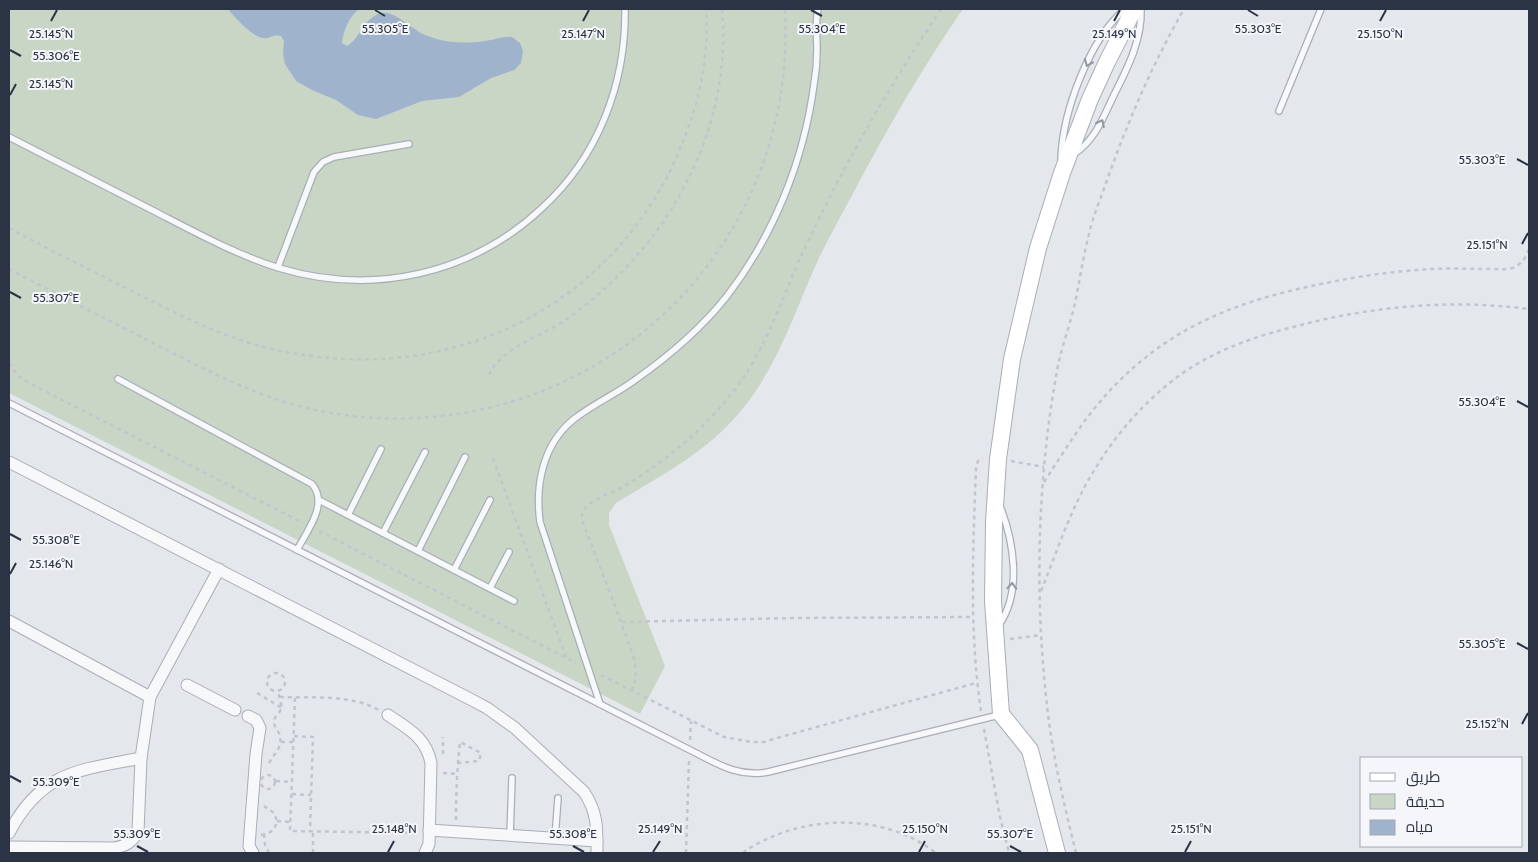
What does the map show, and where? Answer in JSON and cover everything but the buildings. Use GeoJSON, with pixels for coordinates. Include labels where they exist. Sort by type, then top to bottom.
{"type":"FeatureCollection","features":[{"type":"Feature","properties":{"kind":"street"},"geometry":{"type":"LineString","coordinates":[[1058,853],[1030,750],[1001,714],[995,631],[993,561],[996,495],[1012,359],[1038,248],[1062,174],[1090,99],[1134,9]]}},
{"type":"Feature","properties":{"kind":"street"},"geometry":{"type":"LineString","coordinates":[[9,462],[472,700],[502,718],[584,792],[591,802],[595,814],[597,847],[555,838],[429,832]]}},
{"type":"Feature","properties":{"kind":"street"},"geometry":{"type":"LineString","coordinates":[[9,847],[114,848],[124,847],[133,841],[138,832],[141,758],[150,697],[219,569]]}},
{"type":"Feature","properties":{"kind":"street"},"geometry":{"type":"LineString","coordinates":[[9,622],[150,697]]}},
{"type":"Feature","properties":{"kind":"street"},"geometry":{"type":"LineString","coordinates":[[187,685],[235,710]]}},
{"type":"Feature","properties":{"kind":"street"},"geometry":{"type":"LineString","coordinates":[[388,715],[421,740],[429,754],[431,763],[429,832],[425,853]]}},
{"type":"Feature","properties":{"kind":"street"},"geometry":{"type":"LineString","coordinates":[[248,716],[256,720],[260,728],[256,754],[249,846],[253,853]]}},
{"type":"Feature","properties":{"kind":"street"},"geometry":{"type":"LineString","coordinates":[[9,833],[20,812],[30,801],[66,774],[141,758]]}},
{"type":"Feature","properties":{"kind":"lane"},"geometry":{"type":"LineString","coordinates":[[9,137],[242,254],[302,274],[344,280],[397,278],[430,271],[479,253],[521,227],[550,202],[563,187],[585,158],[609,109],[620,69],[625,9]]}},
{"type":"Feature","properties":{"kind":"lane"},"geometry":{"type":"LineString","coordinates":[[600,704],[540,522],[539,492],[545,459],[555,440],[576,418],[635,380],[674,351],[694,333],[727,296],[751,260],[787,190],[804,138],[810,113],[816,69],[818,9]]}},
{"type":"Feature","properties":{"kind":"lane"},"geometry":{"type":"LineString","coordinates":[[1062,174],[1063,137],[1072,102],[1097,44],[1111,22],[1125,9]]}},
{"type":"Feature","properties":{"kind":"lane"},"geometry":{"type":"LineString","coordinates":[[1068,157],[1090,141],[1099,126],[1132,56],[1140,27],[1141,9]]}},
{"type":"Feature","properties":{"kind":"lane"},"geometry":{"type":"LineString","coordinates":[[1278,111],[1321,9]]}},
{"type":"Feature","properties":{"kind":"lane"},"geometry":{"type":"LineString","coordinates":[[278,267],[314,172],[323,162],[334,157],[409,144]]}},
{"type":"Feature","properties":{"kind":"lane"},"geometry":{"type":"LineString","coordinates":[[118,380],[307,480],[316,488],[319,500],[317,512],[297,550]]}},
{"type":"Feature","properties":{"kind":"lane"},"geometry":{"type":"LineString","coordinates":[[9,403],[734,771],[745,774],[757,774],[1001,714]]}},
{"type":"Feature","properties":{"kind":"lane"},"geometry":{"type":"LineString","coordinates":[[348,515],[381,449]]}},
{"type":"Feature","properties":{"kind":"lane"},"geometry":{"type":"LineString","coordinates":[[383,533],[425,452]]}},
{"type":"Feature","properties":{"kind":"lane"},"geometry":{"type":"LineString","coordinates":[[418,551],[465,456]]}},
{"type":"Feature","properties":{"kind":"lane"},"geometry":{"type":"LineString","coordinates":[[319,500],[514,601]]}},
{"type":"Feature","properties":{"kind":"lane"},"geometry":{"type":"LineString","coordinates":[[454,570],[490,500]]}},
{"type":"Feature","properties":{"kind":"lane"},"geometry":{"type":"LineString","coordinates":[[490,588],[509,552]]}},
{"type":"Feature","properties":{"kind":"lane"},"geometry":{"type":"LineString","coordinates":[[510,836],[512,778]]}},
{"type":"Feature","properties":{"kind":"lane"},"geometry":{"type":"LineString","coordinates":[[555,838],[558,798]]}},
{"type":"Feature","properties":{"kind":"path"},"geometry":{"type":"LineString","coordinates":[[489,375],[493,366],[507,353],[560,324],[595,298],[643,249],[670,212],[693,171],[711,120],[722,68],[722,9]]}},
{"type":"Feature","properties":{"kind":"path"},"geometry":{"type":"LineString","coordinates":[[9,269],[226,380],[277,400],[303,407],[358,417],[416,418],[470,412],[520,399],[592,368],[636,339],[676,304],[711,262],[730,231],[751,190],[771,137],[783,80],[785,9]]}},
{"type":"Feature","properties":{"kind":"path"},"geometry":{"type":"LineString","coordinates":[[632,691],[636,678],[636,666],[622,622],[582,520],[583,510],[590,503],[615,492],[674,452],[709,420],[738,386],[753,363],[769,332],[796,268],[850,159],[884,97],[941,9]]}},
{"type":"Feature","properties":{"kind":"path"},"geometry":{"type":"LineString","coordinates":[[1076,853],[1050,730],[1041,635],[1040,595],[1043,483],[1048,426],[1056,371],[1075,304],[1091,226],[1134,111],[1154,66],[1184,9]]}},
{"type":"Feature","properties":{"kind":"path"},"geometry":{"type":"LineString","coordinates":[[1043,483],[1078,430],[1119,381],[1158,347],[1202,321],[1256,299],[1333,281],[1432,269],[1509,269],[1522,262],[1529,249]]}},
{"type":"Feature","properties":{"kind":"path"},"geometry":{"type":"LineString","coordinates":[[1040,595],[1073,509],[1092,473],[1105,454],[1147,404],[1194,366],[1255,337],[1344,315],[1403,307],[1456,304],[1501,305],[1529,309]]}},
{"type":"Feature","properties":{"kind":"path"},"geometry":{"type":"LineString","coordinates":[[493,458],[566,657]]}},
{"type":"Feature","properties":{"kind":"path"},"geometry":{"type":"LineString","coordinates":[[622,622],[794,618],[973,617]]}},
{"type":"Feature","properties":{"kind":"path"},"geometry":{"type":"LineString","coordinates":[[274,673],[282,674],[285,682],[285,686],[278,691],[274,691],[268,686],[268,678],[274,673]]}},
{"type":"Feature","properties":{"kind":"path"},"geometry":{"type":"LineString","coordinates":[[268,774],[268,764],[279,750],[281,742],[274,720],[282,708],[278,691]]}},
{"type":"Feature","properties":{"kind":"path"},"geometry":{"type":"LineString","coordinates":[[257,693],[282,708]]}},
{"type":"Feature","properties":{"kind":"path"},"geometry":{"type":"LineString","coordinates":[[280,697],[352,700],[370,705],[388,715]]}},
{"type":"Feature","properties":{"kind":"path"},"geometry":{"type":"LineString","coordinates":[[295,698],[290,831],[429,832]]}},
{"type":"Feature","properties":{"kind":"path"},"geometry":{"type":"LineString","coordinates":[[686,853],[691,721]]}},
{"type":"Feature","properties":{"kind":"path"},"geometry":{"type":"LineString","coordinates":[[294,736],[313,737],[311,795],[313,853]]}},
{"type":"Feature","properties":{"kind":"path"},"geometry":{"type":"LineString","coordinates":[[281,742],[294,742]]}},
{"type":"Feature","properties":{"kind":"path"},"geometry":{"type":"LineString","coordinates":[[456,832],[457,774],[458,763],[460,742],[481,753],[479,761],[458,763]]}},
{"type":"Feature","properties":{"kind":"path"},"geometry":{"type":"LineString","coordinates":[[436,773],[457,774]]}},
{"type":"Feature","properties":{"kind":"path"},"geometry":{"type":"LineString","coordinates":[[268,774],[276,781],[292,782]]}},
{"type":"Feature","properties":{"kind":"path"},"geometry":{"type":"LineString","coordinates":[[264,794],[265,788],[261,782],[264,776],[268,774]]}},
{"type":"Feature","properties":{"kind":"path"},"geometry":{"type":"LineString","coordinates":[[265,788],[272,788],[276,781]]}},
{"type":"Feature","properties":{"kind":"path"},"geometry":{"type":"LineString","coordinates":[[292,794],[311,795]]}},
{"type":"Feature","properties":{"kind":"path"},"geometry":{"type":"LineString","coordinates":[[263,803],[266,808],[274,813],[278,821]]}},
{"type":"Feature","properties":{"kind":"path"},"geometry":{"type":"LineString","coordinates":[[250,835],[264,834],[274,829],[278,821]]}},
{"type":"Feature","properties":{"kind":"path"},"geometry":{"type":"LineString","coordinates":[[278,821],[290,822]]}},
{"type":"Feature","properties":{"kind":"path"},"geometry":{"type":"LineString","coordinates":[[743,853],[759,843],[787,831],[840,822],[860,823],[889,830],[919,842],[936,853]]}},
{"type":"Feature","properties":{"kind":"path"},"geometry":{"type":"LineString","coordinates":[[264,834],[268,853]]}},
{"type":"Feature","properties":{"kind":"green space"},"geometry":{"type":"Polygon","coordinates":[[[9,9],[963,9],[895,117],[833,230],[785,338],[753,395],[740,412],[713,439],[666,473],[616,503],[609,513],[609,525],[665,666],[640,714],[9,393],[9,9]]]}},
{"type":"Feature","properties":{"kind":"water"},"geometry":{"type":"Polygon","coordinates":[[[228,9],[359,9],[350,19],[344,33],[342,43],[347,46],[356,38],[370,19],[375,15],[387,13],[398,17],[432,38],[462,43],[512,37],[520,43],[523,51],[521,63],[514,70],[491,78],[459,97],[422,101],[376,119],[358,115],[336,100],[296,81],[285,64],[283,54],[284,41],[281,36],[258,37],[234,17],[228,9]]]}}]}
